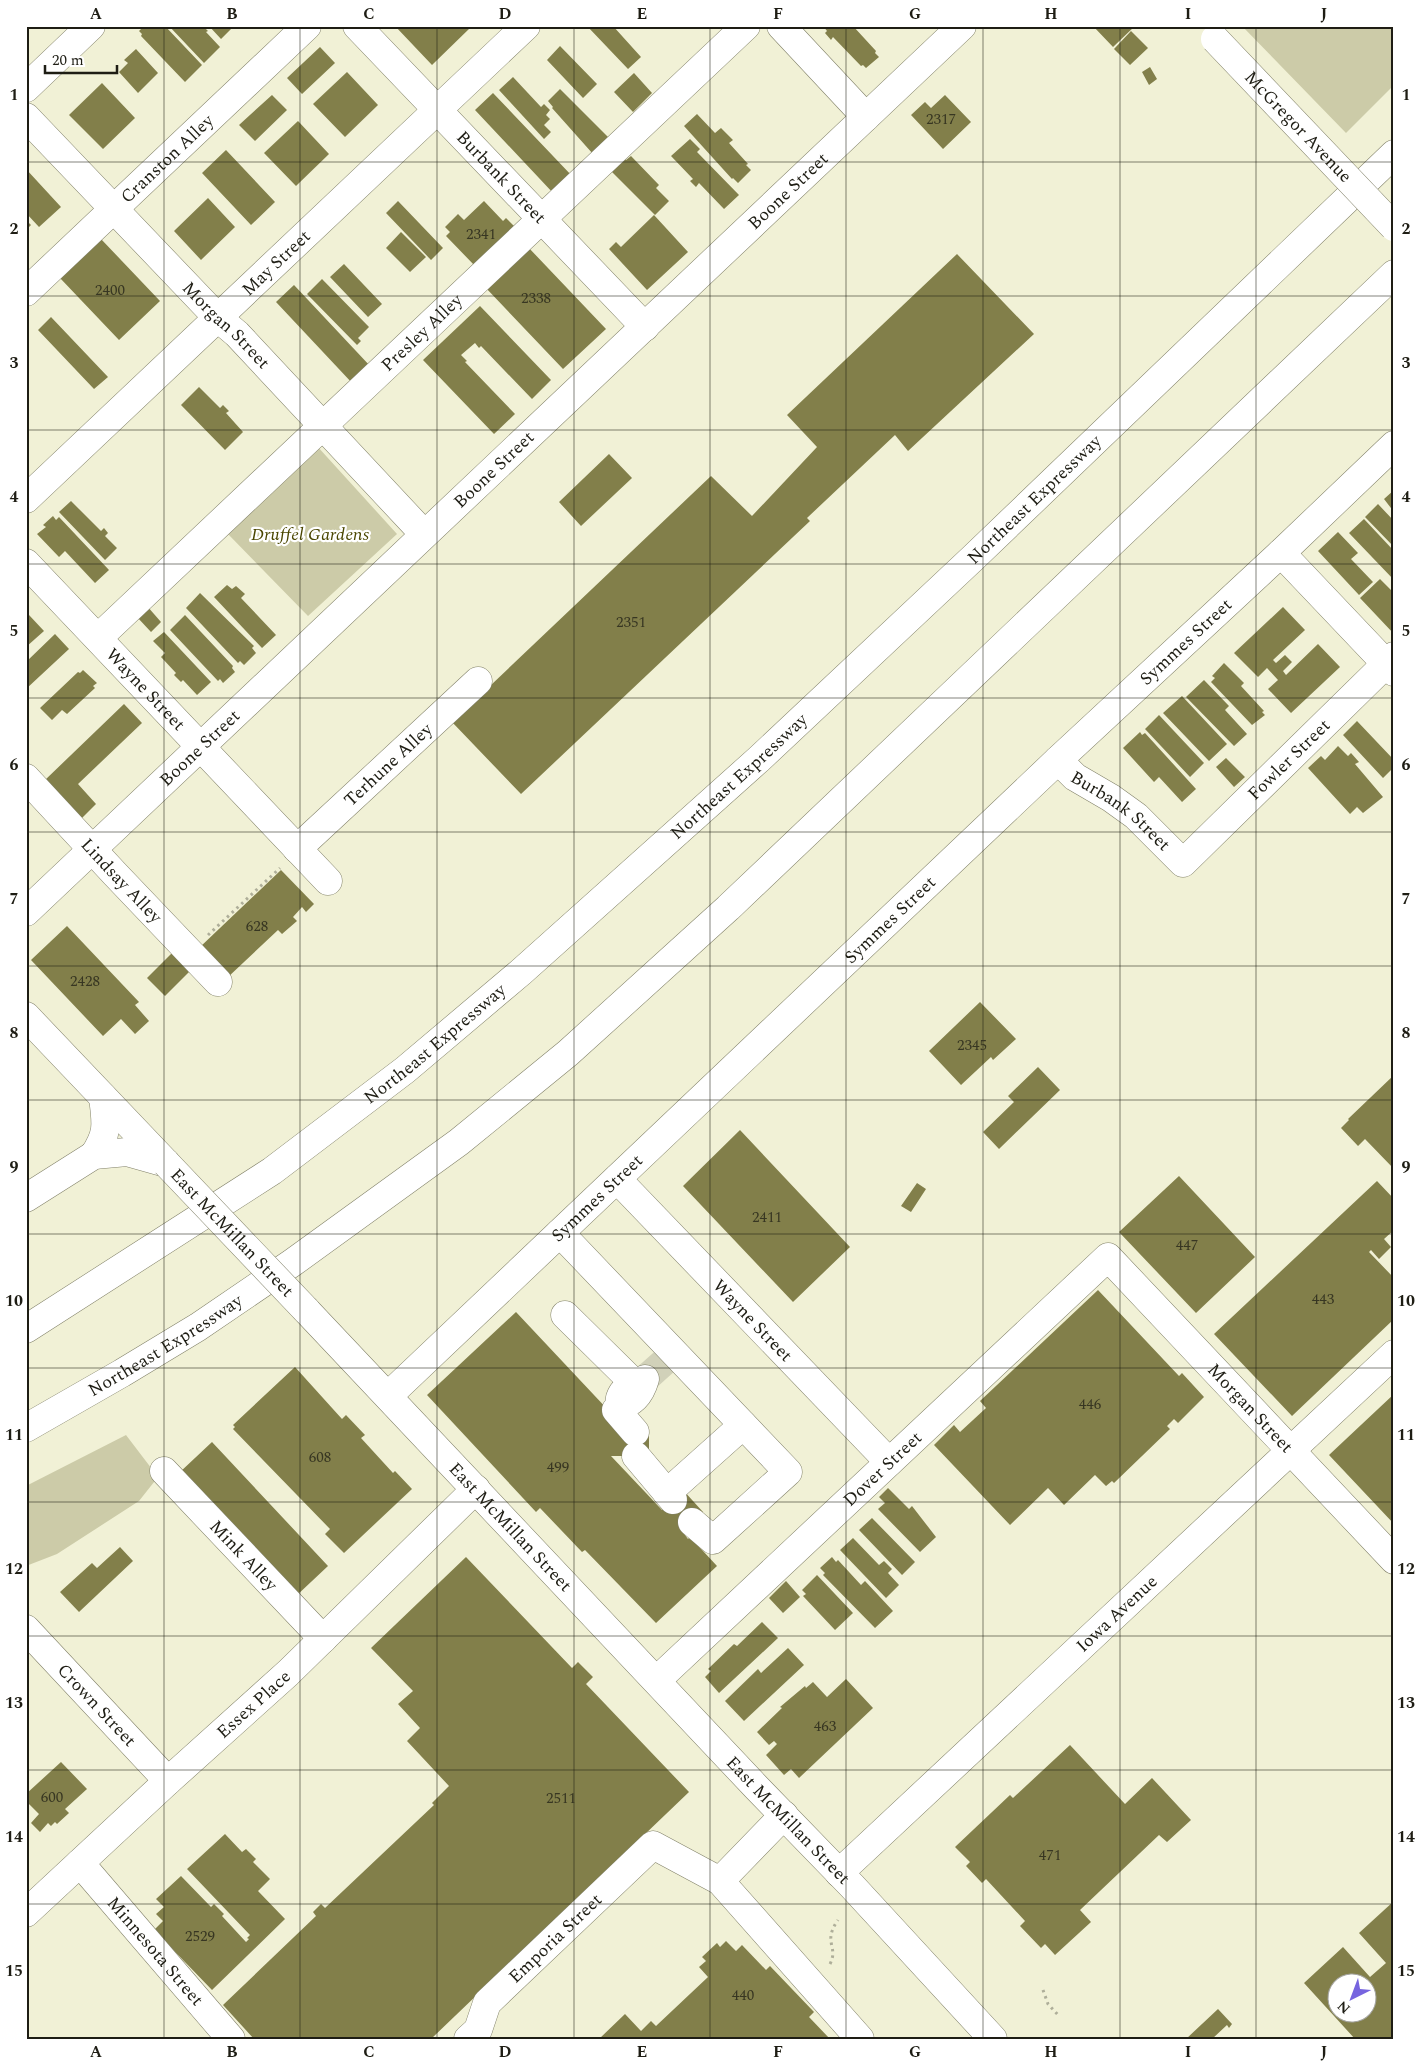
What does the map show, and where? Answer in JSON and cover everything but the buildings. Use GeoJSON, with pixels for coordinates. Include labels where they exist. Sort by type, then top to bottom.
{"type":"FeatureCollection","features":[{"type":"Feature","properties":{"kind":"main road"},"geometry":{"type":"LineString","coordinates":[[26,88],[91,26]]}},
{"type":"Feature","properties":{"kind":"main road","name":"Cranston Alley"},"geometry":{"type":"LineString","coordinates":[[26,292],[306,26]]}},
{"type":"Feature","properties":{"kind":"main road","name":"Burbank Street"},"geometry":{"type":"LineString","coordinates":[[357,26],[645,327]]}},
{"type":"Feature","properties":{"kind":"main road","name":"May Street"},"geometry":{"type":"LineString","coordinates":[[26,499],[526,26]]}},
{"type":"Feature","properties":{"kind":"main road","name":"Presley Alley"},"geometry":{"type":"LineString","coordinates":[[98,638],[746,26]]}},
{"type":"Feature","properties":{"kind":"main road"},"geometry":{"type":"LineString","coordinates":[[781,26],[866,117]]}},
{"type":"Feature","properties":{"kind":"main road","name":"Boone Street"},"geometry":{"type":"LineString","coordinates":[[26,912],[962,26]]}},
{"type":"Feature","properties":{"kind":"main road","name":"McGregor Avenue"},"geometry":{"type":"LineString","coordinates":[[1209,33],[1394,227]]}},
{"type":"Feature","properties":{"kind":"main road","name":"Morgan Street"},"geometry":{"type":"LineString","coordinates":[[26,117],[218,318],[237,334],[424,534]]}},
{"type":"Feature","properties":{"kind":"main road","name":"Northeast Expressway"},"geometry":{"type":"LineString","coordinates":[[26,1329],[272,1171],[405,1070],[521,972],[780,739],[974,557],[1394,154]]}},
{"type":"Feature","properties":{"kind":"main road","name":"Northeast Expressway"},"geometry":{"type":"LineString","coordinates":[[26,1428],[198,1327],[292,1263],[458,1142],[568,1053],[728,908],[1394,274]]}},
{"type":"Feature","properties":{"kind":"main road","name":"Symmes Street"},"geometry":{"type":"LineString","coordinates":[[388,1396],[1058,760],[1281,553],[1394,445]]}},
{"type":"Feature","properties":{"kind":"main road"},"geometry":{"type":"LineString","coordinates":[[1281,553],[1391,664]]}},
{"type":"Feature","properties":{"kind":"main road","name":"Wayne Street"},"geometry":{"type":"LineString","coordinates":[[26,563],[201,747],[290,857],[328,881]]}},
{"type":"Feature","properties":{"kind":"main road","name":"Fowler Street"},"geometry":{"type":"LineString","coordinates":[[1183,863],[1391,664]]}},
{"type":"Feature","properties":{"kind":"main road","name":"Terhune Alley"},"geometry":{"type":"LineString","coordinates":[[290,857],[478,681]]}},
{"type":"Feature","properties":{"kind":"main road","name":"Burbank Street"},"geometry":{"type":"LineString","coordinates":[[1058,760],[1075,777],[1112,798],[1136,816],[1183,863]]}},
{"type":"Feature","properties":{"kind":"main road","name":"Lindsay Alley"},"geometry":{"type":"LineString","coordinates":[[26,778],[218,982]]}},
{"type":"Feature","properties":{"kind":"main road","name":"East McMillan Street"},"geometry":{"type":"LineString","coordinates":[[26,1016],[839,1873],[993,2039]]}},
{"type":"Feature","properties":{"kind":"main road"},"geometry":{"type":"LineString","coordinates":[[26,1198],[94,1155],[104,1140],[106,1126],[103,1097]]}},
{"type":"Feature","properties":{"kind":"main road"},"geometry":{"type":"LineString","coordinates":[[94,1155],[127,1152],[166,1163]]}},
{"type":"Feature","properties":{"kind":"main road","name":"Wayne Street"},"geometry":{"type":"LineString","coordinates":[[617,1179],[889,1462]]}},
{"type":"Feature","properties":{"kind":"main road"},"geometry":{"type":"LineString","coordinates":[[560,1233],[788,1472],[713,1540],[692,1522]]}},
{"type":"Feature","properties":{"kind":"main road","name":"Morgan Street"},"geometry":{"type":"LineString","coordinates":[[1108,1257],[1394,1560]]}},
{"type":"Feature","properties":{"kind":"main road","name":"Dover Street"},"geometry":{"type":"LineString","coordinates":[[656,1680],[1108,1257]]}},
{"type":"Feature","properties":{"kind":"main road"},"geometry":{"type":"LineString","coordinates":[[565,1315],[634,1383],[645,1379],[642,1392],[628,1404],[619,1406],[616,1410],[635,1444],[670,1496],[743,1425]]}},
{"type":"Feature","properties":{"kind":"main road","name":"Iowa Avenue"},"geometry":{"type":"LineString","coordinates":[[839,1873],[1394,1354]]}},
{"type":"Feature","properties":{"kind":"main road","name":"Mink Alley"},"geometry":{"type":"LineString","coordinates":[[164,1471],[323,1639]]}},
{"type":"Feature","properties":{"kind":"main road","name":"Essex Place"},"geometry":{"type":"LineString","coordinates":[[26,1913],[168,1781],[228,1729],[476,1489]]}},
{"type":"Feature","properties":{"kind":"main road","name":"Crown Street"},"geometry":{"type":"LineString","coordinates":[[26,1629],[168,1781]]}},
{"type":"Feature","properties":{"kind":"main road"},"geometry":{"type":"LineString","coordinates":[[784,1815],[720,1881],[860,2039]]}},
{"type":"Feature","properties":{"kind":"main road","name":"Emporia Street"},"geometry":{"type":"LineString","coordinates":[[473,2034],[487,2003],[653,1845],[720,1881]]}},
{"type":"Feature","properties":{"kind":"main road","name":"Minnesota Street"},"geometry":{"type":"LineString","coordinates":[[80,1863],[231,2039]]}},
{"type":"Feature","properties":{"kind":"path"},"geometry":{"type":"LineString","coordinates":[[206,938],[290,857]]}},
{"type":"Feature","properties":{"kind":"path"},"geometry":{"type":"LineString","coordinates":[[830,1964],[834,1957],[830,1933],[838,1920]]}},
{"type":"Feature","properties":{"kind":"path"},"geometry":{"type":"LineString","coordinates":[[1043,1990],[1048,2004],[1059,2016]]}},
{"type":"Feature","properties":{"kind":"green space"},"geometry":{"type":"Polygon","coordinates":[[[1242,26],[1394,26],[1394,85],[1346,133],[1242,26]]]}},
{"type":"Feature","properties":{"kind":"green space","name":"Druffel Gardens"},"geometry":{"type":"Polygon","coordinates":[[[317,446],[397,534],[308,616],[228,534],[317,446]]]}},
{"type":"Feature","properties":{"kind":"green space"},"geometry":{"type":"Polygon","coordinates":[[[126,1435],[158,1477],[139,1501],[57,1554],[26,1566],[26,1486],[126,1435]]]}},
{"type":"Feature","properties":{"kind":"tunnel"},"geometry":{"type":"LineString","coordinates":[[645,1379],[674,1353]]}}]}
